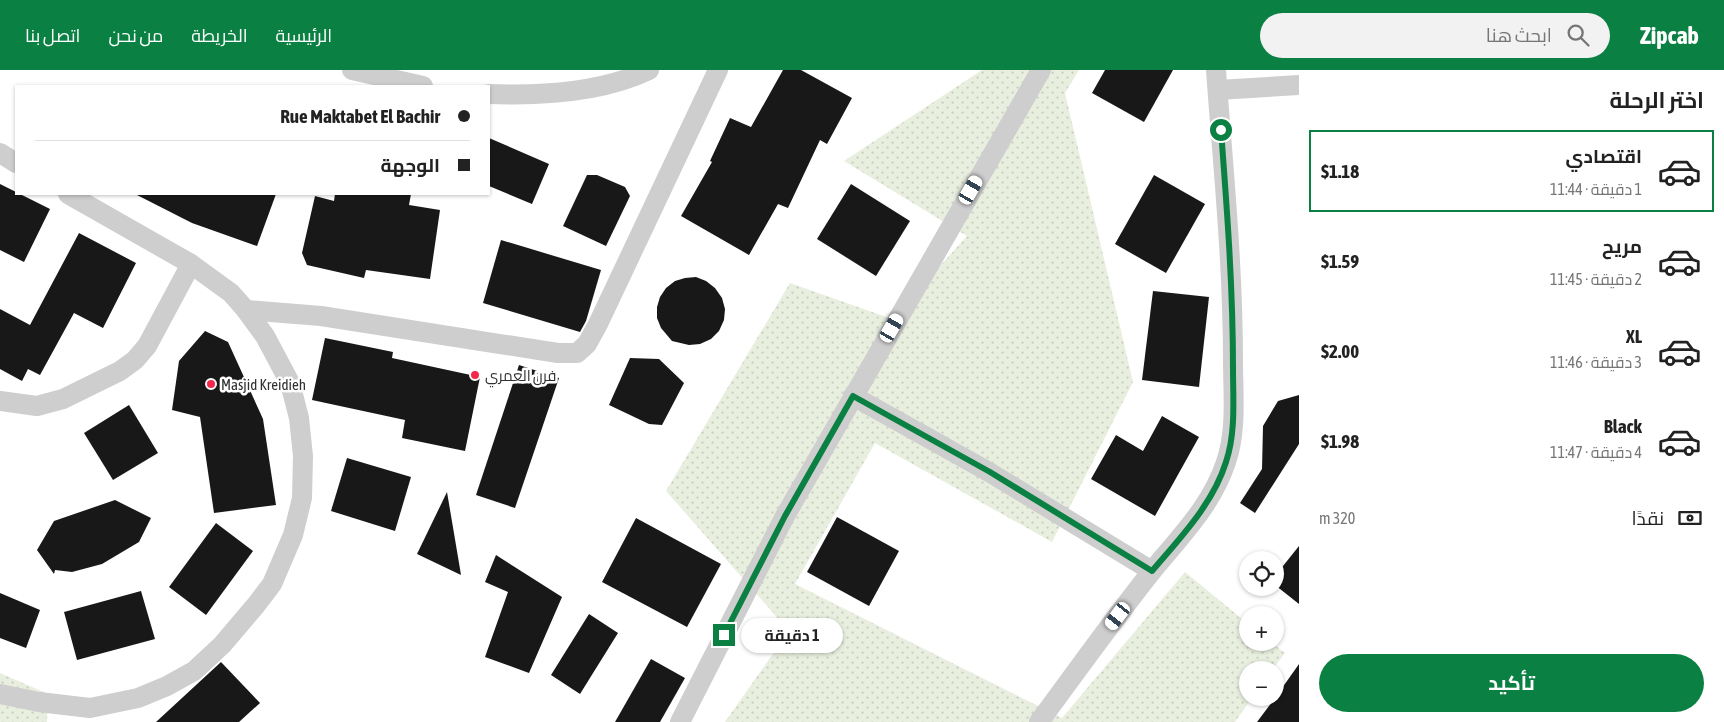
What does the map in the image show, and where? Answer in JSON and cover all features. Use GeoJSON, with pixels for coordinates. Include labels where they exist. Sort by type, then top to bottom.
{"type":"FeatureCollection","features":[{"type":"Feature","properties":{"kind":"street"},"geometry":{"type":"LineString","coordinates":[[352,70],[419,85]]}},
{"type":"Feature","properties":{"kind":"street"},"geometry":{"type":"LineString","coordinates":[[490,94],[566,93],[600,86],[649,70]]}},
{"type":"Feature","properties":{"kind":"street"},"geometry":{"type":"LineString","coordinates":[[246,310],[321,316],[558,353],[577,353],[587,344],[598,324],[718,70]]}},
{"type":"Feature","properties":{"kind":"street"},"geometry":{"type":"LineString","coordinates":[[680,722],[785,516],[1041,70]]}},
{"type":"Feature","properties":{"kind":"street"},"geometry":{"type":"LineString","coordinates":[[1038,722],[1152,571],[1177,542],[1211,495],[1227,461],[1233,421],[1233,345],[1229,229],[1216,70]]}},
{"type":"Feature","properties":{"kind":"street"},"geometry":{"type":"LineString","coordinates":[[1218,90],[1299,85]]}},
{"type":"Feature","properties":{"kind":"street"},"geometry":{"type":"LineString","coordinates":[[0,154],[15,162]]}},
{"type":"Feature","properties":{"kind":"street"},"geometry":{"type":"LineString","coordinates":[[0,694],[39,702],[90,708],[138,698],[167,686],[194,671],[222,645],[272,584],[293,535],[302,498],[303,456],[299,418],[290,383],[265,336],[246,310],[230,293],[191,264],[70,195]]}},
{"type":"Feature","properties":{"kind":"street"},"geometry":{"type":"LineString","coordinates":[[0,401],[37,406],[62,399],[120,371],[135,360],[146,346],[191,264]]}},
{"type":"Feature","properties":{"kind":"street"},"geometry":{"type":"LineString","coordinates":[[853,396],[990,472],[1152,571]]}},
{"type":"Feature","properties":{"kind":"green space"},"geometry":{"type":"Polygon","coordinates":[[[982,70],[1079,70],[1065,93],[1133,382],[1052,542],[875,443],[795,584],[1062,718],[1185,572],[1239,616],[1239,651],[1282,651],[1285,653],[1279,661],[1239,661],[1239,706],[1246,706],[1235,722],[725,722],[789,631],[666,491],[790,283],[892,319],[967,236],[844,161],[982,70]]]}},
{"type":"Feature","properties":{"kind":"green space"},"geometry":{"type":"Polygon","coordinates":[[[0,673],[48,694],[47,722],[0,722],[0,673]]]}},
{"type":"Feature","properties":{"kind":"building"},"geometry":{"type":"Polygon","coordinates":[[[783,70],[801,70],[852,98],[827,144],[820,140],[788,208],[778,204],[749,255],[681,216],[712,162],[710,161],[730,118],[751,127],[783,70]]]}},
{"type":"Feature","properties":{"kind":"building"},"geometry":{"type":"Polygon","coordinates":[[[1105,70],[1173,70],[1144,122],[1092,93],[1105,70]]]}},
{"type":"Feature","properties":{"kind":"building"},"geometry":{"type":"Polygon","coordinates":[[[490,138],[549,164],[532,204],[490,186],[490,138]]]}},
{"type":"Feature","properties":{"kind":"building"},"geometry":{"type":"Polygon","coordinates":[[[587,175],[597,175],[625,187],[630,196],[606,246],[563,226],[587,175]]]}},
{"type":"Feature","properties":{"kind":"building"},"geometry":{"type":"Polygon","coordinates":[[[1154,175],[1205,204],[1166,273],[1115,244],[1154,175]]]}},
{"type":"Feature","properties":{"kind":"building"},"geometry":{"type":"Polygon","coordinates":[[[0,184],[15,192],[15,195],[22,195],[50,209],[24,262],[0,250],[0,184]]]}},
{"type":"Feature","properties":{"kind":"building"},"geometry":{"type":"Polygon","coordinates":[[[851,184],[910,221],[876,276],[817,239],[851,184]]]}},
{"type":"Feature","properties":{"kind":"building"},"geometry":{"type":"Polygon","coordinates":[[[137,195],[276,195],[257,246],[192,223],[137,195]]]}},
{"type":"Feature","properties":{"kind":"building"},"geometry":{"type":"Polygon","coordinates":[[[335,195],[411,195],[409,205],[440,210],[430,279],[366,270],[364,278],[307,265],[302,253],[315,196],[334,201],[335,195]]]}},
{"type":"Feature","properties":{"kind":"building"},"geometry":{"type":"Polygon","coordinates":[[[79,233],[136,263],[103,328],[74,313],[40,375],[28,369],[22,381],[0,369],[0,309],[30,325],[79,233]]]}},
{"type":"Feature","properties":{"kind":"building"},"geometry":{"type":"Polygon","coordinates":[[[501,240],[601,270],[586,321],[580,332],[483,303],[501,240]]]}},
{"type":"Feature","properties":{"kind":"building"},"geometry":{"type":"Polygon","coordinates":[[[696,277],[706,281],[715,288],[722,298],[725,309],[724,320],[719,331],[711,339],[700,344],[689,345],[672,341],[661,328],[657,318],[657,307],[660,297],[666,288],[675,281],[696,277]]]}},
{"type":"Feature","properties":{"kind":"building"},"geometry":{"type":"Polygon","coordinates":[[[1153,291],[1209,297],[1199,387],[1142,380],[1153,291]]]}},
{"type":"Feature","properties":{"kind":"building"},"geometry":{"type":"Polygon","coordinates":[[[205,331],[228,342],[263,419],[276,505],[214,513],[200,417],[172,410],[179,361],[205,331]]]}},
{"type":"Feature","properties":{"kind":"building"},"geometry":{"type":"Polygon","coordinates":[[[325,338],[393,352],[392,358],[480,377],[465,451],[402,438],[405,420],[312,400],[325,338]]]}},
{"type":"Feature","properties":{"kind":"building"},"geometry":{"type":"Polygon","coordinates":[[[630,358],[659,359],[684,383],[662,425],[649,424],[609,405],[630,358]]]}},
{"type":"Feature","properties":{"kind":"building"},"geometry":{"type":"Polygon","coordinates":[[[519,365],[559,378],[515,508],[476,495],[519,365]]]}},
{"type":"Feature","properties":{"kind":"building"},"geometry":{"type":"Polygon","coordinates":[[[1299,395],[1299,444],[1255,513],[1240,503],[1262,469],[1263,426],[1278,401],[1299,395]]]}},
{"type":"Feature","properties":{"kind":"building"},"geometry":{"type":"Polygon","coordinates":[[[129,405],[158,453],[113,480],[84,433],[129,405]]]}},
{"type":"Feature","properties":{"kind":"building"},"geometry":{"type":"Polygon","coordinates":[[[1162,416],[1199,437],[1155,516],[1091,479],[1116,435],[1143,451],[1162,416]]]}},
{"type":"Feature","properties":{"kind":"building"},"geometry":{"type":"Polygon","coordinates":[[[347,458],[411,477],[395,531],[331,511],[347,458]]]}},
{"type":"Feature","properties":{"kind":"building"},"geometry":{"type":"Polygon","coordinates":[[[447,492],[458,557],[461,575],[417,554],[447,492]]]}},
{"type":"Feature","properties":{"kind":"building"},"geometry":{"type":"Polygon","coordinates":[[[115,500],[151,518],[139,542],[102,564],[72,572],[55,570],[54,574],[37,550],[54,521],[115,500]]]}},
{"type":"Feature","properties":{"kind":"building"},"geometry":{"type":"Polygon","coordinates":[[[837,517],[899,551],[869,606],[807,572],[837,517]]]}},
{"type":"Feature","properties":{"kind":"building"},"geometry":{"type":"Polygon","coordinates":[[[636,518],[721,564],[687,627],[602,582],[636,518]]]}},
{"type":"Feature","properties":{"kind":"building"},"geometry":{"type":"Polygon","coordinates":[[[216,523],[253,551],[206,615],[169,587],[216,523]]]}},
{"type":"Feature","properties":{"kind":"building"},"geometry":{"type":"Polygon","coordinates":[[[1299,546],[1299,604],[1284,592],[1284,565],[1299,546]]]}},
{"type":"Feature","properties":{"kind":"building"},"geometry":{"type":"Polygon","coordinates":[[[496,555],[562,597],[529,673],[485,657],[508,592],[485,582],[496,555]]]}},
{"type":"Feature","properties":{"kind":"building"},"geometry":{"type":"Polygon","coordinates":[[[141,591],[155,639],[77,660],[64,612],[141,591]]]}},
{"type":"Feature","properties":{"kind":"building"},"geometry":{"type":"Polygon","coordinates":[[[0,593],[40,610],[26,648],[0,638],[0,593]]]}},
{"type":"Feature","properties":{"kind":"building"},"geometry":{"type":"Polygon","coordinates":[[[589,614],[618,633],[580,694],[551,675],[589,614]]]}},
{"type":"Feature","properties":{"kind":"building"},"geometry":{"type":"Polygon","coordinates":[[[651,659],[685,678],[660,722],[615,722],[651,659]]]}},
{"type":"Feature","properties":{"kind":"building"},"geometry":{"type":"Polygon","coordinates":[[[221,662],[260,703],[239,722],[156,722],[221,662]]]}},
{"type":"Feature","properties":{"kind":"building"},"geometry":{"type":"Polygon","coordinates":[[[1299,664],[1299,722],[1257,722],[1269,706],[1284,706],[1284,685],[1299,664]]]}},
{"type":"Feature","properties":{"kind":"place","name":"فرن العمري"},"geometry":{"type":"Point","coordinates":[475,375]}},
{"type":"Feature","properties":{"kind":"place","name":"Masjid Kreidieh"},"geometry":{"type":"Point","coordinates":[211,384]}},
{"type":"Feature","properties":{"kind":"route"},"geometry":{"type":"LineString","coordinates":[[724,635],[785,516],[853,396],[990,472],[1152,571],[1207,502],[1227,461],[1233,421],[1233,345],[1229,229],[1221,130]]}}]}
